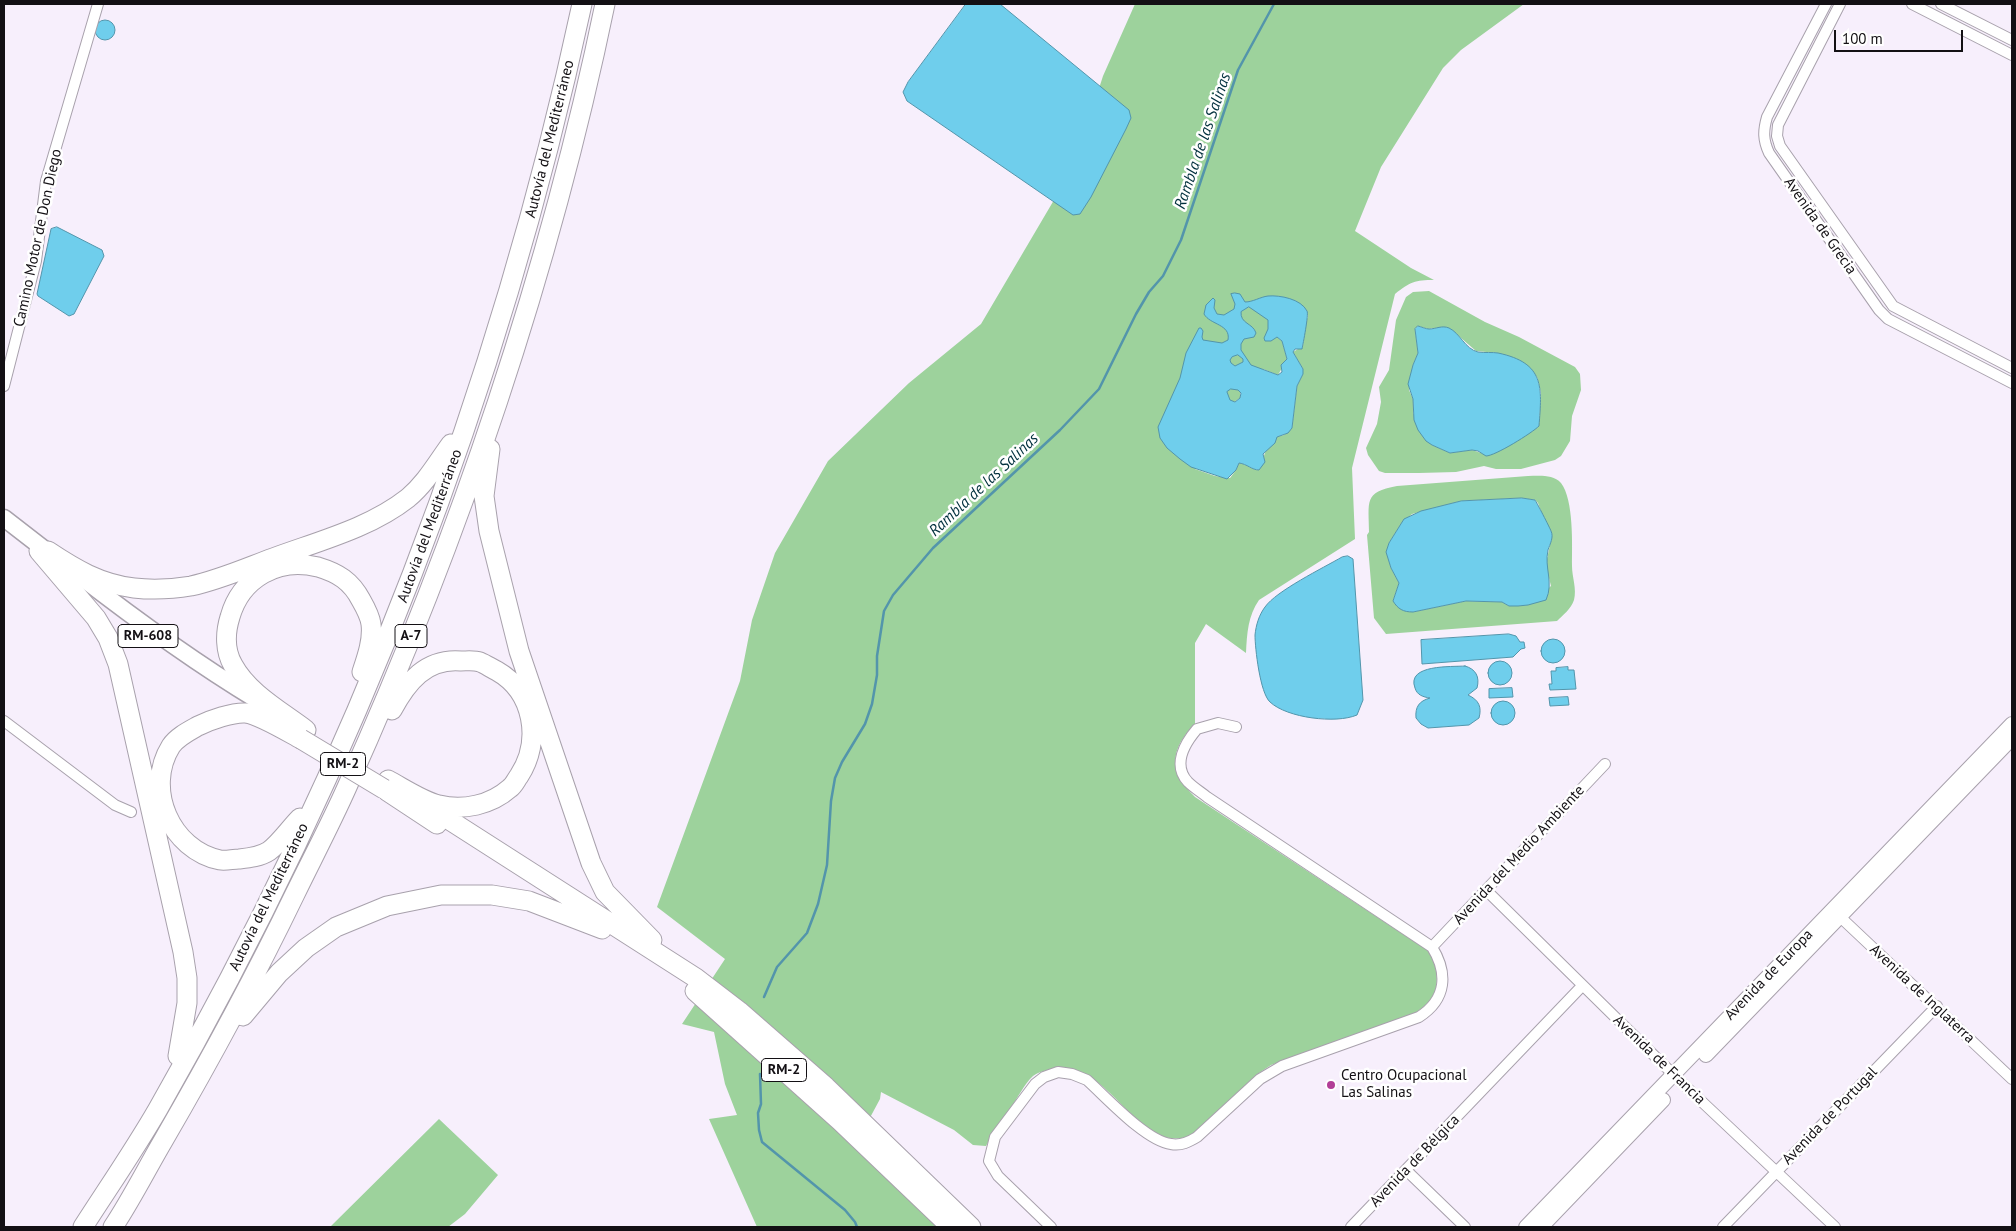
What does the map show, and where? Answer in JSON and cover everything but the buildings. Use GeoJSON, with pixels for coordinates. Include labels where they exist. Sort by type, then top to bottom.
{"type":"FeatureCollection","features":[{"type":"Feature","properties":{"kind":"highway","name":"Autovía del Mediterráneo"},"geometry":{"type":"LineString","coordinates":[[83,1227],[156,1112],[219,997],[310,814],[373,673],[406,592],[476,397],[526,236],[582,4]]}},
{"type":"Feature","properties":{"kind":"highway","name":"Autovía del Mediterráneo"},"geometry":{"type":"LineString","coordinates":[[113,1227],[195,1087],[260,966],[346,789],[392,684],[466,494],[495,409],[582,110],[605,4]]}},
{"type":"Feature","properties":{"kind":"highway"},"geometry":{"type":"LineString","coordinates":[[113,1179],[115,1168],[178,1056],[270,884],[356,694],[451,444],[482,355],[532,190],[546,154]]}},
{"type":"Feature","properties":{"kind":"highway"},"geometry":{"type":"LineString","coordinates":[[495,409],[484,496],[489,531],[519,651],[591,863],[605,892],[653,942],[692,970],[696,978]]}},
{"type":"Feature","properties":{"kind":"highway"},"geometry":{"type":"LineString","coordinates":[[40,549],[83,574],[108,584],[135,588],[168,589],[209,581],[356,528],[381,516],[408,498],[424,483],[451,444]]}},
{"type":"Feature","properties":{"kind":"highway"},"geometry":{"type":"LineString","coordinates":[[40,549],[96,618],[108,638],[118,664],[167,876],[186,970],[187,1003],[178,1056]]}},
{"type":"Feature","properties":{"kind":"highway"},"geometry":{"type":"LineString","coordinates":[[304,735],[248,685],[233,665],[227,649],[227,628],[233,606],[243,590],[258,577],[277,567],[302,563],[335,572],[355,587],[371,624],[369,649],[356,694]]}},
{"type":"Feature","properties":{"kind":"highway"},"geometry":{"type":"LineString","coordinates":[[126,1207],[147,1181],[241,1019],[401,692],[414,676],[435,665],[454,660],[480,662],[506,676],[522,693],[531,713],[533,742],[525,767],[510,788],[486,803],[463,808],[437,805],[386,785]]}},
{"type":"Feature","properties":{"kind":"highway"},"geometry":{"type":"LineString","coordinates":[[300,818],[268,851],[251,858],[222,860],[207,856],[189,845],[174,830],[163,808],[159,784],[162,765],[172,745],[188,731],[213,720],[246,713],[304,735]]}},
{"type":"Feature","properties":{"kind":"highway","name":"RM-2"},"geometry":{"type":"LineString","coordinates":[[304,735],[696,978],[739,1010],[826,1087],[971,1227]]}},
{"type":"Feature","properties":{"kind":"highway","name":"RM-2"},"geometry":{"type":"LineString","coordinates":[[386,785],[513,874],[604,929],[693,989],[840,1121],[951,1227]]}},
{"type":"Feature","properties":{"kind":"highway"},"geometry":{"type":"LineString","coordinates":[[241,1019],[279,972],[306,948],[336,927],[387,906],[441,895],[492,895],[529,901],[604,929]]}},
{"type":"Feature","properties":{"kind":"main road"},"geometry":{"type":"LineString","coordinates":[[4,519],[40,549],[152,631],[304,735]]}},
{"type":"Feature","properties":{"kind":"street","name":"Camino Motor de Don Diego"},"geometry":{"type":"LineString","coordinates":[[4,386],[36,262],[46,181],[98,4]]}},
{"type":"Feature","properties":{"kind":"street","name":"Avenida de Grecia"},"geometry":{"type":"LineString","coordinates":[[1826,4],[1768,117],[1764,128],[1764,142],[1769,153],[1879,310],[1888,319],[2012,383]]}},
{"type":"Feature","properties":{"kind":"street","name":"Avenida de Grecia"},"geometry":{"type":"LineString","coordinates":[[1840,4],[1778,125],[1777,136],[1780,146],[1893,306],[2012,368]]}},
{"type":"Feature","properties":{"kind":"street"},"geometry":{"type":"LineString","coordinates":[[1912,4],[2012,55]]}},
{"type":"Feature","properties":{"kind":"street"},"geometry":{"type":"LineString","coordinates":[[1941,4],[2012,40]]}},
{"type":"Feature","properties":{"kind":"street"},"geometry":{"type":"LineString","coordinates":[[4,721],[115,805],[131,812]]}},
{"type":"Feature","properties":{"kind":"street"},"geometry":{"type":"LineString","coordinates":[[1051,1227],[998,1176],[989,1161],[995,1138],[1029,1091],[1044,1077],[1058,1072],[1087,1080],[1150,1136],[1170,1144],[1186,1143],[1197,1137],[1260,1079],[1282,1066],[1409,1022],[1432,1008],[1436,1003],[1442,983],[1440,959],[1432,946],[1207,797],[1188,782],[1180,764],[1182,749],[1197,729],[1218,724],[1236,727]]}},
{"type":"Feature","properties":{"kind":"street","name":"Avenida de Europa"},"geometry":{"type":"LineString","coordinates":[[1541,1227],[1677,1078],[2012,724]]}},
{"type":"Feature","properties":{"kind":"street","name":"Avenida de Europa"},"geometry":{"type":"LineString","coordinates":[[1836,912],[2012,738]]}},
{"type":"Feature","properties":{"kind":"street","name":"Avenida del Medio Ambiente"},"geometry":{"type":"LineString","coordinates":[[1432,946],[1605,764]]}},
{"type":"Feature","properties":{"kind":"street","name":"Avenida de Francia"},"geometry":{"type":"LineString","coordinates":[[1486,890],[1677,1078],[1835,1227]]}},
{"type":"Feature","properties":{"kind":"street","name":"Avenida de Inglaterra"},"geometry":{"type":"LineString","coordinates":[[1836,912],[2012,1079]]}},
{"type":"Feature","properties":{"kind":"street","name":"Avenida de Bélgica"},"geometry":{"type":"LineString","coordinates":[[1351,1227],[1582,986]]}},
{"type":"Feature","properties":{"kind":"street","name":"Avenida de Portugal"},"geometry":{"type":"LineString","coordinates":[[1723,1227],[1936,1006]]}},
{"type":"Feature","properties":{"kind":"street","name":"Avenida de Europa"},"geometry":{"type":"LineString","coordinates":[[1526,1227],[1677,1078]]}},
{"type":"Feature","properties":{"kind":"street"},"geometry":{"type":"LineString","coordinates":[[1406,1170],[1465,1227]]}},
{"type":"Feature","properties":{"kind":"green space"},"geometry":{"type":"Polygon","coordinates":[[[1135,4],[1524,4],[1461,50],[1443,68],[1381,167],[1355,231],[1411,268],[1434,280],[1413,282],[1395,294],[1352,468],[1355,539],[1259,600],[1250,619],[1246,653],[1206,624],[1195,643],[1195,724],[1180,743],[1176,760],[1180,778],[1195,797],[1430,952],[1437,974],[1435,991],[1425,1006],[1406,1018],[1271,1065],[1256,1075],[1201,1130],[1180,1138],[1160,1135],[1143,1124],[1092,1078],[1072,1069],[1051,1069],[1033,1076],[986,1146],[973,1145],[954,1130],[881,1092],[880,1099],[858,1140],[949,1227],[757,1227],[709,1119],[737,1115],[725,1084],[714,1032],[682,1024],[725,959],[657,907],[740,681],[752,620],[775,553],[828,461],[909,383],[981,324],[1074,166],[1103,76],[1135,4]],[[1293,301],[1274,338],[1277,337],[1282,341],[1287,359],[1278,375],[1263,369],[1240,391],[1240,398],[1234,402],[1195,469],[1215,476],[1230,478],[1239,463],[1259,470],[1266,450],[1276,437],[1284,435],[1292,428],[1297,386],[1303,374],[1303,369],[1293,352],[1303,346],[1304,328],[1308,316],[1304,308],[1293,301]]]}},
{"type":"Feature","properties":{"kind":"green space"},"geometry":{"type":"Polygon","coordinates":[[[1429,291],[1485,322],[1519,337],[1575,367],[1580,374],[1581,390],[1572,416],[1570,441],[1561,456],[1555,460],[1521,469],[1496,469],[1484,466],[1456,472],[1385,473],[1379,471],[1368,455],[1366,448],[1377,424],[1381,402],[1379,387],[1389,370],[1396,320],[1406,297],[1413,292],[1429,291]],[[1418,326],[1415,329],[1418,353],[1413,365],[1409,390],[1413,399],[1413,413],[1432,445],[1450,453],[1472,450],[1484,454],[1516,441],[1539,420],[1541,393],[1537,377],[1497,353],[1476,351],[1454,332],[1435,328],[1428,329],[1418,326]]]}},
{"type":"Feature","properties":{"kind":"green space"},"geometry":{"type":"Polygon","coordinates":[[[1528,476],[1546,476],[1558,480],[1568,500],[1572,535],[1572,570],[1575,592],[1574,600],[1567,612],[1557,621],[1386,634],[1374,618],[1367,535],[1369,532],[1369,506],[1373,495],[1386,488],[1528,476]],[[1522,498],[1461,501],[1412,514],[1401,524],[1389,543],[1387,552],[1391,568],[1399,583],[1393,601],[1413,612],[1466,601],[1502,602],[1509,606],[1528,605],[1551,586],[1547,570],[1547,559],[1551,540],[1538,503],[1535,500],[1522,498]]]}},
{"type":"Feature","properties":{"kind":"green space"},"geometry":{"type":"Polygon","coordinates":[[[439,1119],[498,1175],[465,1214],[448,1227],[330,1227],[439,1119]]]}},
{"type":"Feature","properties":{"kind":"water"},"geometry":{"type":"Polygon","coordinates":[[[966,4],[1000,4],[1129,110],[1131,118],[1126,129],[1091,197],[1080,214],[1073,215],[907,101],[903,92],[908,82],[966,4]]]}},
{"type":"Feature","properties":{"kind":"water"},"geometry":{"type":"Polygon","coordinates":[[[105,20],[112,23],[115,30],[112,37],[105,40],[98,37],[95,30],[98,23],[105,20]]]}},
{"type":"Feature","properties":{"kind":"water"},"geometry":{"type":"Polygon","coordinates":[[[57,227],[102,250],[104,256],[74,314],[69,316],[37,294],[51,229],[57,227]]]}},
{"type":"Feature","properties":{"kind":"water"},"geometry":{"type":"Polygon","coordinates":[[[1231,294],[1240,294],[1245,302],[1268,296],[1284,297],[1300,303],[1307,313],[1302,349],[1295,349],[1293,352],[1303,369],[1303,374],[1297,386],[1292,428],[1288,433],[1277,437],[1275,443],[1263,454],[1265,462],[1259,470],[1239,463],[1236,470],[1227,479],[1191,467],[1180,459],[1167,448],[1160,438],[1158,427],[1180,378],[1186,353],[1199,328],[1203,331],[1203,340],[1222,343],[1228,340],[1226,331],[1204,314],[1206,305],[1213,298],[1217,314],[1224,315],[1234,309],[1235,304],[1231,294]],[[1249,307],[1241,312],[1241,316],[1256,333],[1254,337],[1244,339],[1241,344],[1241,350],[1251,365],[1278,375],[1282,372],[1281,365],[1287,359],[1282,341],[1277,337],[1271,341],[1265,341],[1268,320],[1249,307]],[[1238,355],[1232,357],[1231,363],[1235,366],[1243,362],[1243,359],[1238,355]],[[1231,389],[1227,392],[1230,400],[1235,402],[1240,398],[1241,393],[1238,390],[1231,389]]]}},
{"type":"Feature","properties":{"kind":"water"},"geometry":{"type":"Polygon","coordinates":[[[1418,326],[1429,329],[1449,328],[1473,350],[1498,353],[1525,363],[1532,370],[1540,388],[1539,426],[1513,444],[1486,456],[1472,450],[1450,453],[1426,441],[1414,420],[1413,399],[1408,384],[1418,353],[1415,329],[1418,326]]]}},
{"type":"Feature","properties":{"kind":"water"},"geometry":{"type":"Polygon","coordinates":[[[1522,498],[1535,500],[1552,533],[1547,557],[1549,587],[1546,600],[1518,606],[1509,606],[1502,602],[1466,601],[1413,612],[1401,610],[1397,606],[1393,601],[1399,583],[1391,568],[1386,552],[1389,543],[1404,519],[1421,511],[1461,501],[1522,498]]]}},
{"type":"Feature","properties":{"kind":"water"},"geometry":{"type":"Polygon","coordinates":[[[1348,556],[1353,559],[1363,700],[1357,715],[1337,719],[1312,718],[1299,716],[1278,708],[1270,702],[1263,690],[1255,641],[1255,631],[1259,617],[1265,607],[1279,594],[1300,580],[1342,557],[1348,556]]]}},
{"type":"Feature","properties":{"kind":"water"},"geometry":{"type":"Polygon","coordinates":[[[1509,634],[1516,636],[1520,642],[1524,642],[1525,648],[1521,649],[1513,657],[1422,664],[1421,640],[1509,634]]]}},
{"type":"Feature","properties":{"kind":"water"},"geometry":{"type":"Polygon","coordinates":[[[1553,639],[1562,642],[1565,651],[1562,660],[1553,663],[1544,660],[1541,651],[1544,642],[1553,639]]]}},
{"type":"Feature","properties":{"kind":"water"},"geometry":{"type":"Polygon","coordinates":[[[1500,661],[1509,664],[1512,673],[1509,682],[1500,685],[1491,682],[1488,673],[1491,664],[1500,661]]]}},
{"type":"Feature","properties":{"kind":"water"},"geometry":{"type":"Polygon","coordinates":[[[1465,666],[1472,669],[1477,677],[1477,688],[1468,695],[1479,704],[1479,718],[1469,725],[1428,728],[1421,724],[1416,718],[1417,708],[1420,703],[1430,698],[1417,692],[1414,680],[1417,675],[1432,668],[1465,666]]]}},
{"type":"Feature","properties":{"kind":"water"},"geometry":{"type":"Polygon","coordinates":[[[1568,667],[1568,670],[1574,670],[1576,689],[1550,690],[1549,684],[1552,684],[1551,671],[1556,671],[1556,668],[1568,667]]]}},
{"type":"Feature","properties":{"kind":"water"},"geometry":{"type":"Polygon","coordinates":[[[1512,688],[1513,697],[1489,698],[1489,689],[1512,688]]]}},
{"type":"Feature","properties":{"kind":"water"},"geometry":{"type":"Polygon","coordinates":[[[1568,697],[1569,705],[1550,706],[1549,698],[1568,697]]]}},
{"type":"Feature","properties":{"kind":"water"},"geometry":{"type":"Polygon","coordinates":[[[1503,701],[1512,704],[1515,713],[1512,722],[1503,725],[1494,722],[1491,713],[1494,704],[1503,701]]]}},
{"type":"Feature","properties":{"kind":"waterway","name":"Rambla de las Salinas"},"geometry":{"type":"LineString","coordinates":[[764,997],[777,967],[807,933],[818,904],[827,865],[831,801],[835,778],[842,762],[865,724],[872,704],[884,611],[893,595],[933,548],[1060,430],[1099,389],[1136,314],[1149,292],[1163,276],[1181,240],[1238,70],[1274,4]]}},
{"type":"Feature","properties":{"kind":"waterway","name":"Rambla de las Salinas"},"geometry":{"type":"LineString","coordinates":[[760,1074],[761,1104],[758,1113],[762,1142],[845,1210],[857,1227]]}},
{"type":"Feature","properties":{"kind":"place","name":"Centro Ocupacional Las Salinas"},"geometry":{"type":"Point","coordinates":[1331,1085]}}]}
